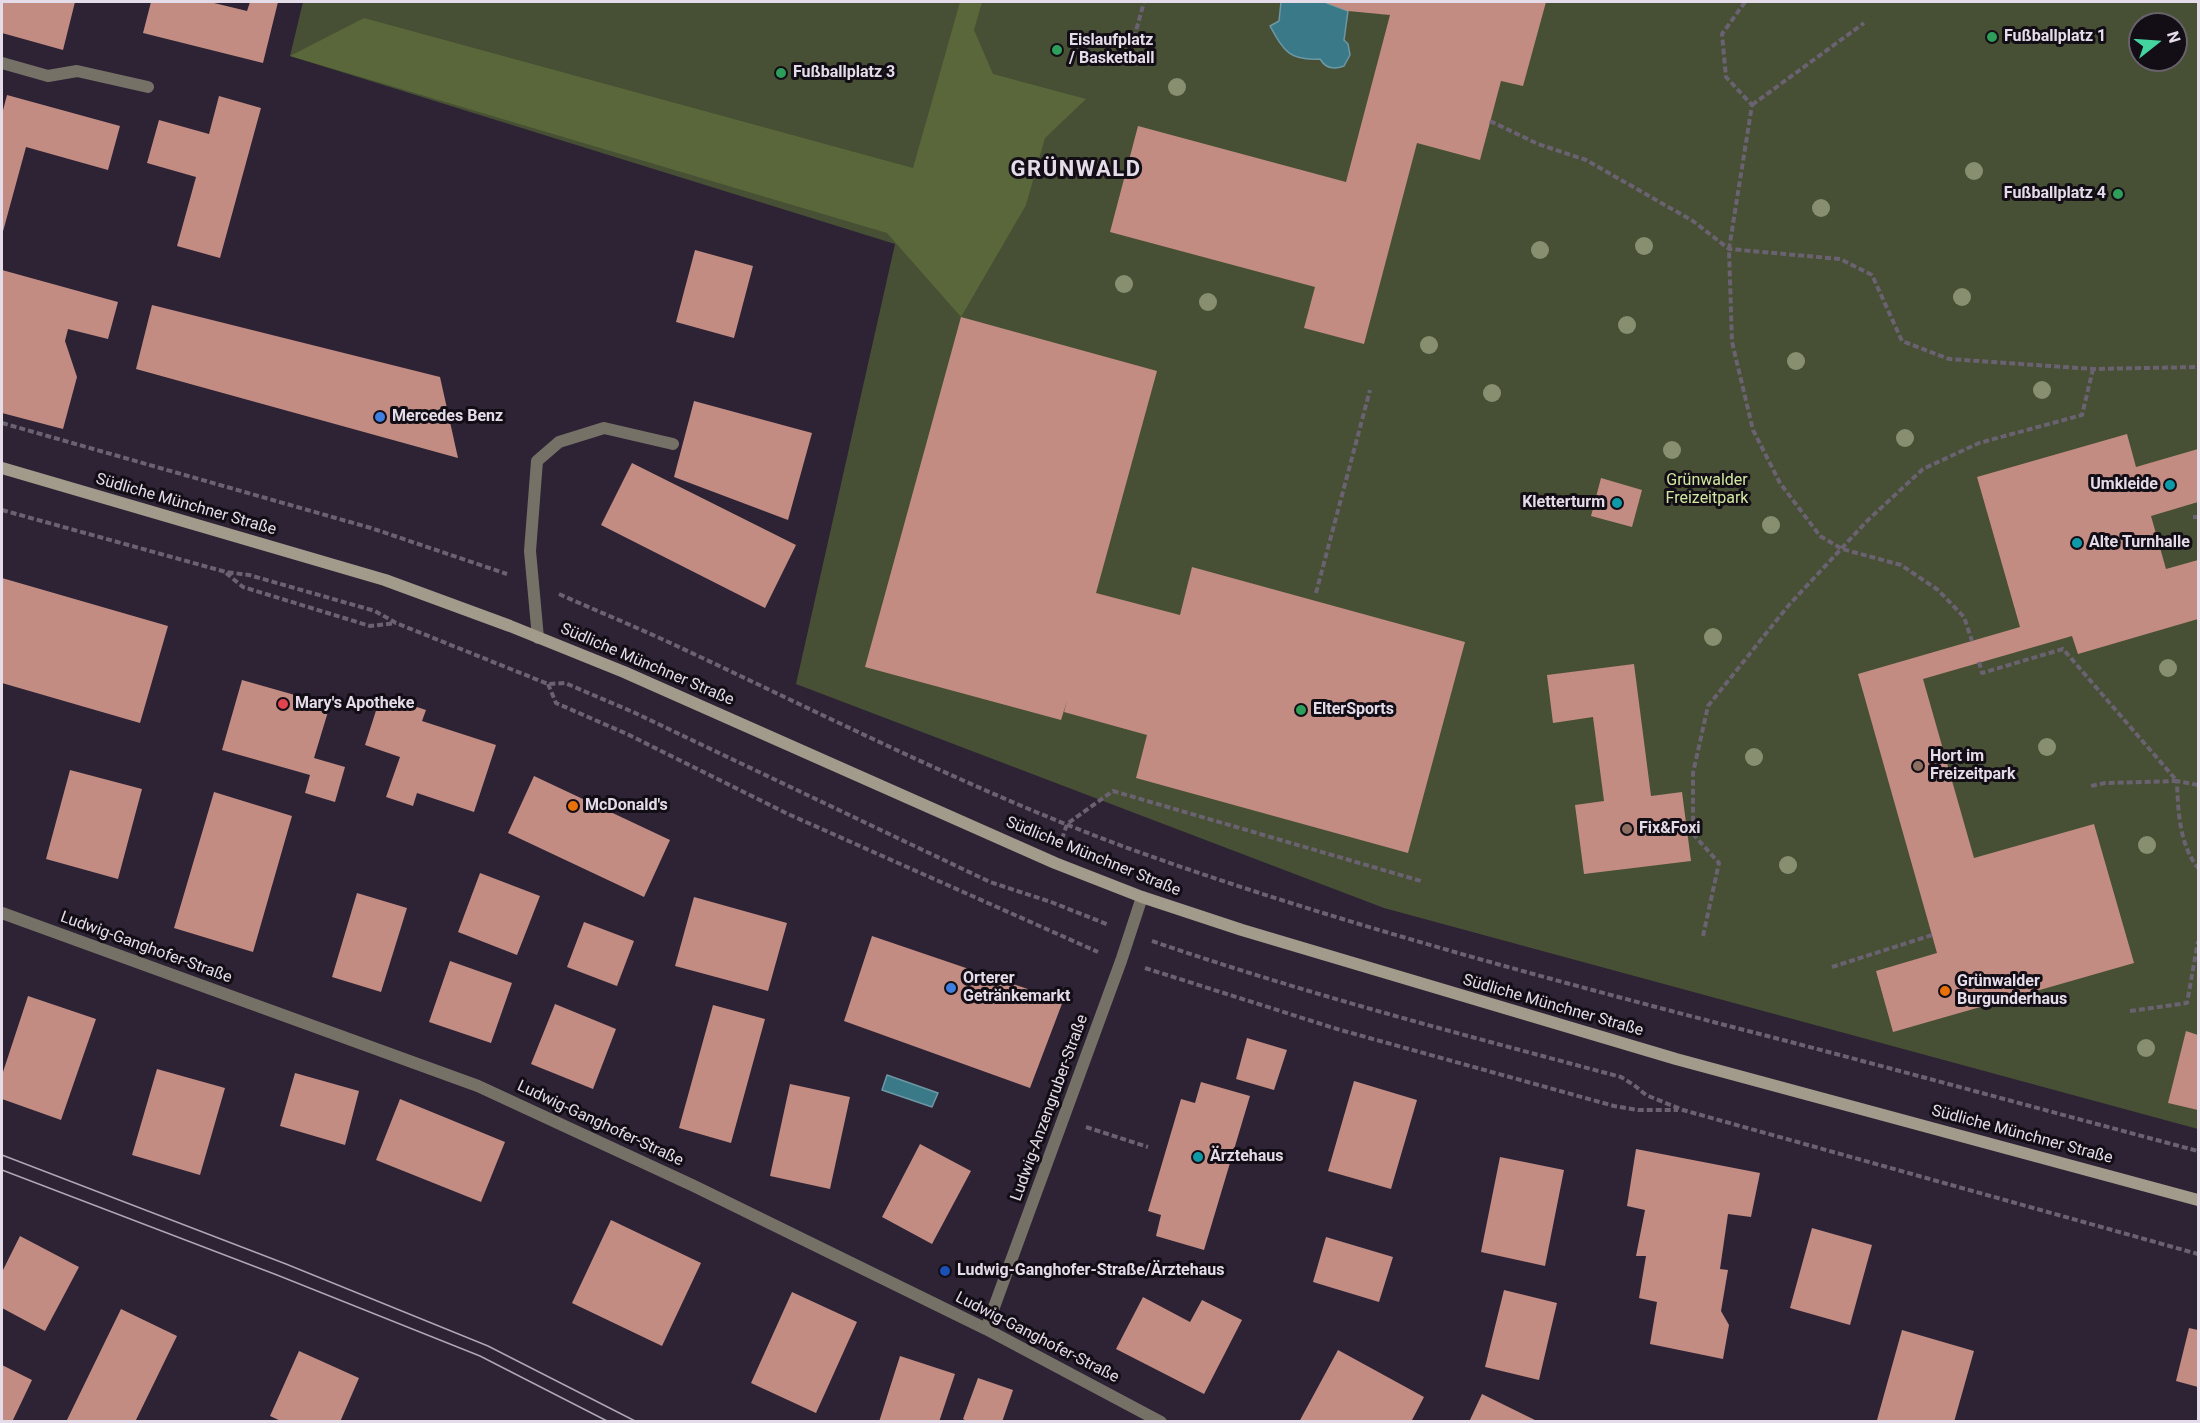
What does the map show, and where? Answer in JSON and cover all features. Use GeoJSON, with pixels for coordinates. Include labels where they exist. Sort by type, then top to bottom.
{"type":"FeatureCollection","features":[{"type":"Feature","properties":{"kind":"main road","name":"Südliche Münchner Straße"},"geometry":{"type":"LineString","coordinates":[[2,468],[385,580],[624,672],[1055,862],[1142,897],[1335,959],[1676,1059],[2199,1200]]}},
{"type":"Feature","properties":{"kind":"street"},"geometry":{"type":"LineString","coordinates":[[2,63],[48,76],[77,71],[148,87]]}},
{"type":"Feature","properties":{"kind":"street"},"geometry":{"type":"LineString","coordinates":[[538,638],[530,551],[537,461],[559,442],[604,428],[673,444]]}},
{"type":"Feature","properties":{"kind":"street","name":"Ludwig-Anzengruber-Straße"},"geometry":{"type":"LineString","coordinates":[[986,1329],[1121,961],[1142,897]]}},
{"type":"Feature","properties":{"kind":"street","name":"Ludwig-Ganghofer-Straße"},"geometry":{"type":"LineString","coordinates":[[2,913],[478,1086],[694,1186],[986,1329],[1161,1422]]}},
{"type":"Feature","properties":{"kind":"path"},"geometry":{"type":"LineString","coordinates":[[1134,38],[1144,2]]}},
{"type":"Feature","properties":{"kind":"path"},"geometry":{"type":"LineString","coordinates":[[1745,2],[1722,34],[1726,77],[1752,105]]}},
{"type":"Feature","properties":{"kind":"path"},"geometry":{"type":"LineString","coordinates":[[1864,23],[1752,105],[1729,249],[1732,342],[1753,430],[1787,492],[1820,536],[1842,549],[1901,565],[1938,590],[1964,617],[1972,641]]}},
{"type":"Feature","properties":{"kind":"path"},"geometry":{"type":"LineString","coordinates":[[1490,121],[1538,144],[1586,160],[1603,169],[1693,221],[1729,249],[1840,259],[1851,264],[1872,275],[1902,341],[1949,359],[2093,369],[2199,367]]}},
{"type":"Feature","properties":{"kind":"path"},"geometry":{"type":"LineString","coordinates":[[1703,936],[1719,863],[1693,834],[1693,773],[1708,706],[1788,606],[1867,521],[1923,469],[1979,443],[2082,415],[2093,369]]}},
{"type":"Feature","properties":{"kind":"path"},"geometry":{"type":"LineString","coordinates":[[1316,593],[1370,390]]}},
{"type":"Feature","properties":{"kind":"path"},"geometry":{"type":"LineString","coordinates":[[2,423],[371,528],[533,584],[674,644],[894,750],[1066,824],[1245,889],[1646,1005],[2199,1151]]}},
{"type":"Feature","properties":{"kind":"path"},"geometry":{"type":"LineString","coordinates":[[2,510],[226,572],[249,575],[375,611],[396,623],[548,684],[565,683],[633,712],[990,882],[1051,902],[1130,933],[1270,978],[1446,1030],[1621,1077],[1646,1095],[1683,1110],[2199,1254]]}},
{"type":"Feature","properties":{"kind":"path"},"geometry":{"type":"LineString","coordinates":[[226,572],[243,587],[370,626],[396,623]]}},
{"type":"Feature","properties":{"kind":"path"},"geometry":{"type":"LineString","coordinates":[[1979,663],[1982,673],[2063,649],[2177,781],[2179,822],[2193,861],[2199,868]]}},
{"type":"Feature","properties":{"kind":"path"},"geometry":{"type":"LineString","coordinates":[[548,684],[556,703],[627,734],[788,814],[944,882],[1062,937],[1121,961],[1337,1029],[1614,1106],[1638,1110],[1683,1110]]}},
{"type":"Feature","properties":{"kind":"path"},"geometry":{"type":"LineString","coordinates":[[2091,786],[2105,783],[2177,781],[2199,785]]}},
{"type":"Feature","properties":{"kind":"path"},"geometry":{"type":"LineString","coordinates":[[1055,862],[1066,824],[1113,791],[1421,881]]}},
{"type":"Feature","properties":{"kind":"path"},"geometry":{"type":"LineString","coordinates":[[1832,967],[1932,935]]}},
{"type":"Feature","properties":{"kind":"path"},"geometry":{"type":"LineString","coordinates":[[2130,1011],[2187,1003],[2199,941]]}},
{"type":"Feature","properties":{"kind":"path"},"geometry":{"type":"LineString","coordinates":[[1063,1119],[1148,1147]]}},
{"type":"Feature","properties":{"kind":"green space","name":"Grünwalder Freizeitpark"},"geometry":{"type":"Polygon","coordinates":[[[303,2],[2198,2],[2198,1129],[1384,908],[796,684],[895,244],[290,56],[303,2]]]}},
{"type":"Feature","properties":{"kind":"green space"},"geometry":{"type":"Polygon","coordinates":[[[960,2],[982,2],[974,30],[993,74],[1086,99],[1045,138],[1026,205],[961,317],[887,233],[290,56],[364,18],[913,168],[960,2]]]}},
{"type":"Feature","properties":{"kind":"water"},"geometry":{"type":"Polygon","coordinates":[[[1281,2],[1324,2],[1348,11],[1344,40],[1348,44],[1350,55],[1344,66],[1330,68],[1320,59],[1294,56],[1284,48],[1270,26],[1279,21],[1281,2]]]}},
{"type":"Feature","properties":{"kind":"water"},"geometry":{"type":"Polygon","coordinates":[[[887,1075],[938,1093],[932,1107],[882,1090],[887,1075]]]}},
{"type":"Feature","properties":{"kind":"building"},"geometry":{"type":"Polygon","coordinates":[[[2,2],[75,2],[63,50],[2,33],[2,2]]]}},
{"type":"Feature","properties":{"kind":"building"},"geometry":{"type":"Polygon","coordinates":[[[151,2],[210,2],[247,11],[250,2],[278,2],[263,63],[143,33],[151,2]]]}},
{"type":"Feature","properties":{"kind":"building"},"geometry":{"type":"Polygon","coordinates":[[[1324,2],[1546,2],[1523,86],[1501,81],[1480,160],[1417,143],[1364,344],[1304,328],[1315,287],[1110,232],[1138,126],[1346,182],[1390,15],[1348,11],[1324,2]]]}},
{"type":"Feature","properties":{"kind":"building"},"geometry":{"type":"Polygon","coordinates":[[[7,95],[120,126],[108,170],[26,147],[2,235],[2,114],[7,95]]]}},
{"type":"Feature","properties":{"kind":"building"},"geometry":{"type":"Polygon","coordinates":[[[219,96],[261,108],[220,258],[177,246],[196,177],[147,163],[159,120],[209,134],[219,96]]]}},
{"type":"Feature","properties":{"kind":"building"},"geometry":{"type":"Polygon","coordinates":[[[695,250],[753,266],[734,338],[676,322],[695,250]]]}},
{"type":"Feature","properties":{"kind":"building"},"geometry":{"type":"Polygon","coordinates":[[[2,270],[118,302],[108,339],[68,329],[65,341],[77,377],[63,429],[2,413],[2,270]]]}},
{"type":"Feature","properties":{"kind":"building","name":"Mercedes Benz"},"geometry":{"type":"Polygon","coordinates":[[[152,305],[440,377],[458,458],[136,369],[152,305]]]}},
{"type":"Feature","properties":{"kind":"building"},"geometry":{"type":"Polygon","coordinates":[[[961,317],[1157,371],[1096,593],[1180,615],[1192,567],[1465,642],[1408,853],[1136,778],[1147,735],[1064,712],[1067,701],[1061,720],[865,667],[961,317]]]}},
{"type":"Feature","properties":{"kind":"building"},"geometry":{"type":"Polygon","coordinates":[[[694,401],[812,433],[788,520],[674,477],[694,401]]]}},
{"type":"Feature","properties":{"kind":"building"},"geometry":{"type":"Polygon","coordinates":[[[2127,434],[2136,467],[2198,449],[2198,502],[2151,516],[2166,569],[2198,560],[2198,619],[2078,654],[2072,636],[1923,679],[1974,858],[2094,824],[2134,963],[1893,1032],[1876,971],[1937,953],[1858,674],[2020,627],[1977,477],[2127,434]]]}},
{"type":"Feature","properties":{"kind":"building"},"geometry":{"type":"Polygon","coordinates":[[[632,463],[796,545],[765,608],[601,525],[632,463]]]}},
{"type":"Feature","properties":{"kind":"building","name":"Kletterturm"},"geometry":{"type":"Polygon","coordinates":[[[1601,478],[1642,490],[1632,527],[1591,516],[1601,478]]]}},
{"type":"Feature","properties":{"kind":"building"},"geometry":{"type":"Polygon","coordinates":[[[2,578],[168,626],[140,723],[2,683],[2,578]]]}},
{"type":"Feature","properties":{"kind":"building"},"geometry":{"type":"Polygon","coordinates":[[[1634,664],[1651,796],[1682,792],[1691,861],[1584,874],[1575,805],[1604,801],[1593,717],[1553,723],[1547,675],[1634,664]]]}},
{"type":"Feature","properties":{"kind":"building"},"geometry":{"type":"Polygon","coordinates":[[[242,680],[330,705],[314,758],[345,767],[335,802],[305,793],[310,775],[222,750],[242,680]]]}},
{"type":"Feature","properties":{"kind":"building"},"geometry":{"type":"Polygon","coordinates":[[[381,695],[426,710],[422,721],[496,745],[474,812],[417,793],[413,806],[386,797],[400,757],[365,745],[381,695]]]}},
{"type":"Feature","properties":{"kind":"building"},"geometry":{"type":"Polygon","coordinates":[[[70,770],[142,789],[118,879],[46,859],[70,770]]]}},
{"type":"Feature","properties":{"kind":"building"},"geometry":{"type":"Polygon","coordinates":[[[534,776],[670,840],[644,897],[508,833],[534,776]]]}},
{"type":"Feature","properties":{"kind":"building"},"geometry":{"type":"Polygon","coordinates":[[[214,792],[292,816],[253,952],[174,928],[214,792]]]}},
{"type":"Feature","properties":{"kind":"building"},"geometry":{"type":"Polygon","coordinates":[[[480,873],[540,896],[517,955],[458,932],[480,873]]]}},
{"type":"Feature","properties":{"kind":"building"},"geometry":{"type":"Polygon","coordinates":[[[357,893],[407,908],[381,992],[332,977],[357,893]]]}},
{"type":"Feature","properties":{"kind":"building"},"geometry":{"type":"Polygon","coordinates":[[[694,897],[787,923],[768,991],[675,966],[694,897]]]}},
{"type":"Feature","properties":{"kind":"building"},"geometry":{"type":"Polygon","coordinates":[[[584,922],[634,941],[617,986],[567,967],[584,922]]]}},
{"type":"Feature","properties":{"kind":"building"},"geometry":{"type":"Polygon","coordinates":[[[872,936],[1063,1001],[1030,1088],[844,1021],[872,936]]]}},
{"type":"Feature","properties":{"kind":"building"},"geometry":{"type":"Polygon","coordinates":[[[450,961],[512,983],[491,1043],[429,1022],[450,961]]]}},
{"type":"Feature","properties":{"kind":"building"},"geometry":{"type":"Polygon","coordinates":[[[28,996],[96,1019],[61,1120],[2,1099],[2,1075],[28,996]]]}},
{"type":"Feature","properties":{"kind":"building"},"geometry":{"type":"Polygon","coordinates":[[[555,1004],[616,1029],[593,1089],[531,1064],[555,1004]]]}},
{"type":"Feature","properties":{"kind":"building"},"geometry":{"type":"Polygon","coordinates":[[[713,1005],[765,1019],[731,1143],[679,1128],[713,1005]]]}},
{"type":"Feature","properties":{"kind":"building"},"geometry":{"type":"Polygon","coordinates":[[[2186,1031],[2198,1035],[2198,1110],[2168,1103],[2186,1031]]]}},
{"type":"Feature","properties":{"kind":"building"},"geometry":{"type":"Polygon","coordinates":[[[1247,1038],[1287,1050],[1274,1090],[1236,1079],[1247,1038]]]}},
{"type":"Feature","properties":{"kind":"building"},"geometry":{"type":"Polygon","coordinates":[[[157,1069],[225,1088],[200,1175],[132,1155],[157,1069]]]}},
{"type":"Feature","properties":{"kind":"building"},"geometry":{"type":"Polygon","coordinates":[[[295,1073],[359,1091],[345,1145],[280,1126],[295,1073]]]}},
{"type":"Feature","properties":{"kind":"building"},"geometry":{"type":"Polygon","coordinates":[[[1354,1081],[1417,1100],[1391,1189],[1328,1171],[1354,1081]]]}},
{"type":"Feature","properties":{"kind":"building","name":"Ärztehaus"},"geometry":{"type":"Polygon","coordinates":[[[1201,1082],[1250,1096],[1204,1250],[1156,1236],[1161,1215],[1148,1211],[1181,1099],[1195,1103],[1201,1082]]]}},
{"type":"Feature","properties":{"kind":"building"},"geometry":{"type":"Polygon","coordinates":[[[790,1084],[850,1097],[830,1189],[770,1176],[790,1084]]]}},
{"type":"Feature","properties":{"kind":"building"},"geometry":{"type":"Polygon","coordinates":[[[400,1099],[505,1142],[481,1202],[376,1160],[400,1099]]]}},
{"type":"Feature","properties":{"kind":"building"},"geometry":{"type":"Polygon","coordinates":[[[920,1144],[971,1171],[932,1244],[882,1217],[920,1144]]]}},
{"type":"Feature","properties":{"kind":"building"},"geometry":{"type":"Polygon","coordinates":[[[1636,1149],[1760,1173],[1751,1217],[1728,1214],[1720,1269],[1728,1270],[1721,1311],[1729,1325],[1723,1359],[1650,1344],[1657,1302],[1639,1298],[1646,1256],[1636,1256],[1645,1210],[1627,1206],[1636,1149]]]}},
{"type":"Feature","properties":{"kind":"building"},"geometry":{"type":"Polygon","coordinates":[[[1500,1157],[1564,1170],[1545,1266],[1481,1252],[1500,1157]]]}},
{"type":"Feature","properties":{"kind":"building"},"geometry":{"type":"Polygon","coordinates":[[[611,1220],[701,1263],[662,1346],[572,1303],[611,1220]]]}},
{"type":"Feature","properties":{"kind":"building"},"geometry":{"type":"Polygon","coordinates":[[[1812,1228],[1872,1245],[1850,1325],[1790,1308],[1812,1228]]]}},
{"type":"Feature","properties":{"kind":"building"},"geometry":{"type":"Polygon","coordinates":[[[20,1236],[79,1267],[45,1331],[2,1308],[2,1272],[20,1236]]]}},
{"type":"Feature","properties":{"kind":"building"},"geometry":{"type":"Polygon","coordinates":[[[1326,1237],[1393,1257],[1379,1302],[1313,1282],[1326,1237]]]}},
{"type":"Feature","properties":{"kind":"building"},"geometry":{"type":"Polygon","coordinates":[[[1504,1290],[1557,1303],[1539,1380],[1485,1367],[1504,1290]]]}},
{"type":"Feature","properties":{"kind":"building"},"geometry":{"type":"Polygon","coordinates":[[[792,1292],[857,1322],[816,1413],[751,1383],[792,1292]]]}},
{"type":"Feature","properties":{"kind":"building"},"geometry":{"type":"Polygon","coordinates":[[[1143,1297],[1190,1322],[1202,1300],[1242,1320],[1204,1394],[1116,1349],[1143,1297]]]}},
{"type":"Feature","properties":{"kind":"building"},"geometry":{"type":"Polygon","coordinates":[[[121,1309],[177,1336],[135,1422],[66,1422],[121,1309]]]}},
{"type":"Feature","properties":{"kind":"building"},"geometry":{"type":"Polygon","coordinates":[[[2189,1328],[2198,1330],[2198,1387],[2176,1381],[2189,1328]]]}},
{"type":"Feature","properties":{"kind":"building"},"geometry":{"type":"Polygon","coordinates":[[[1902,1330],[1974,1351],[1954,1422],[1877,1420],[1902,1330]]]}},
{"type":"Feature","properties":{"kind":"building"},"geometry":{"type":"Polygon","coordinates":[[[1338,1350],[1424,1397],[1411,1422],[1299,1422],[1338,1350]]]}},
{"type":"Feature","properties":{"kind":"building"},"geometry":{"type":"Polygon","coordinates":[[[299,1351],[359,1378],[340,1422],[283,1422],[270,1416],[299,1351]]]}},
{"type":"Feature","properties":{"kind":"building"},"geometry":{"type":"Polygon","coordinates":[[[900,1356],[955,1374],[939,1422],[879,1422],[900,1356]]]}},
{"type":"Feature","properties":{"kind":"building"},"geometry":{"type":"Polygon","coordinates":[[[2,1365],[32,1380],[12,1422],[2,1422],[2,1365]]]}},
{"type":"Feature","properties":{"kind":"building"},"geometry":{"type":"Polygon","coordinates":[[[978,1378],[1013,1390],[1002,1422],[969,1422],[963,1419],[978,1378]]]}},
{"type":"Feature","properties":{"kind":"building"},"geometry":{"type":"Polygon","coordinates":[[[1482,1394],[1539,1422],[1469,1422],[1482,1394]]]}},
{"type":"Feature","properties":{"kind":"tram line"},"geometry":{"type":"LineString","coordinates":[[2,1155],[286,1264],[488,1346],[637,1422]]}},
{"type":"Feature","properties":{"kind":"tram line"},"geometry":{"type":"LineString","coordinates":[[2,1170],[277,1275],[480,1356],[609,1422]]}},
{"type":"Feature","properties":{"kind":"place","name":"Fußballplatz 1"},"geometry":{"type":"Point","coordinates":[1992,37]}},
{"type":"Feature","properties":{"kind":"place","name":"Eislaufplatz / Basketball"},"geometry":{"type":"Point","coordinates":[1057,50]}},
{"type":"Feature","properties":{"kind":"place","name":"Fußballplatz 3"},"geometry":{"type":"Point","coordinates":[781,73]}},
{"type":"Feature","properties":{"kind":"place","name":"Fußballplatz 4"},"geometry":{"type":"Point","coordinates":[2118,194]}},
{"type":"Feature","properties":{"kind":"place","name":"Mercedes Benz"},"geometry":{"type":"Point","coordinates":[380,417]}},
{"type":"Feature","properties":{"kind":"place","name":"Umkleide"},"geometry":{"type":"Point","coordinates":[2170,485]}},
{"type":"Feature","properties":{"kind":"place","name":"Kletterturm"},"geometry":{"type":"Point","coordinates":[1617,503]}},
{"type":"Feature","properties":{"kind":"place","name":"Alte Turnhalle"},"geometry":{"type":"Point","coordinates":[2077,543]}},
{"type":"Feature","properties":{"kind":"place","name":"Mary's Apotheke"},"geometry":{"type":"Point","coordinates":[283,704]}},
{"type":"Feature","properties":{"kind":"place","name":"ElterSports"},"geometry":{"type":"Point","coordinates":[1301,710]}},
{"type":"Feature","properties":{"kind":"place","name":"Hort im Freizeitpark"},"geometry":{"type":"Point","coordinates":[1918,766]}},
{"type":"Feature","properties":{"kind":"place","name":"McDonald's"},"geometry":{"type":"Point","coordinates":[573,806]}},
{"type":"Feature","properties":{"kind":"place","name":"Fix&Foxi"},"geometry":{"type":"Point","coordinates":[1627,829]}},
{"type":"Feature","properties":{"kind":"place","name":"Orterer Getränkemarkt"},"geometry":{"type":"Point","coordinates":[951,988]}},
{"type":"Feature","properties":{"kind":"place","name":"Grünwalder Burgunderhaus"},"geometry":{"type":"Point","coordinates":[1945,991]}},
{"type":"Feature","properties":{"kind":"place","name":"Ärztehaus"},"geometry":{"type":"Point","coordinates":[1198,1157]}},
{"type":"Feature","properties":{"kind":"place","name":"Ludwig-Ganghofer-Straße/Ärztehaus"},"geometry":{"type":"Point","coordinates":[945,1271]}},
{"type":"Feature","properties":{"kind":"district","name":"GRÜNWALD"},"geometry":{"type":"Point","coordinates":[1076,170]}}]}
